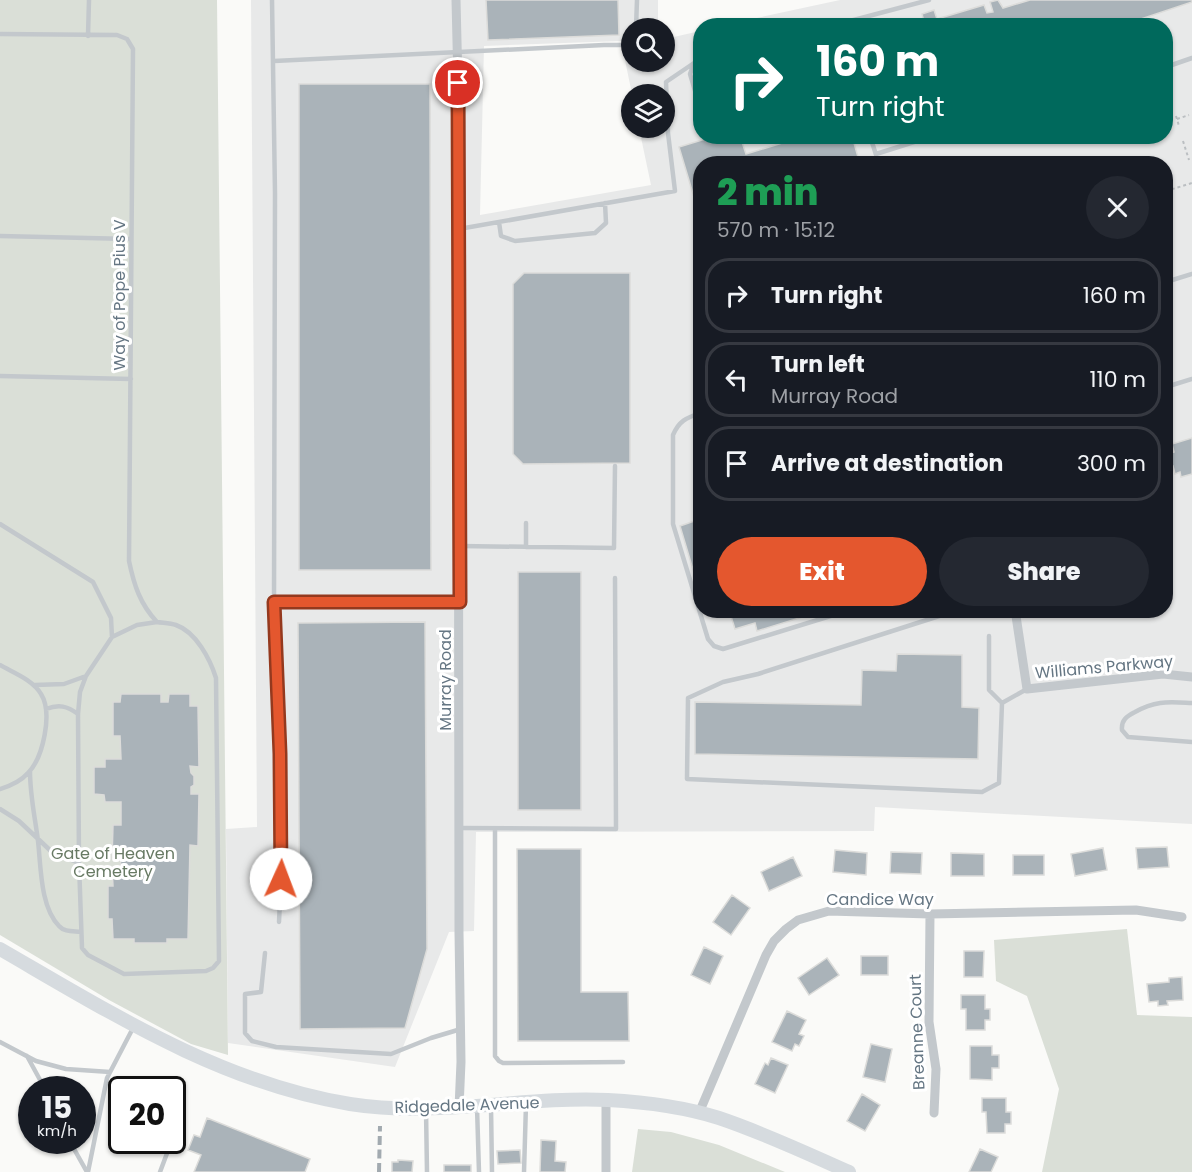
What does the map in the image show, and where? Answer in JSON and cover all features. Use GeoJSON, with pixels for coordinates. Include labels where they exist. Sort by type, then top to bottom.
{"type":"FeatureCollection","features":[{"type":"Feature","properties":{"kind":"main road","name":"Ridgedale Avenue"},"geometry":{"type":"LineString","coordinates":[[0,949],[134,1026],[185,1052],[265,1084],[348,1104],[382,1108],[426,1110],[606,1100],[652,1104],[699,1113],[761,1133],[849,1172]]}},
{"type":"Feature","properties":{"kind":"street","name":"Murray Road"},"geometry":{"type":"LineString","coordinates":[[456,0],[460,546],[461,1029],[459,1108]]}},
{"type":"Feature","properties":{"kind":"street","name":"Williams Parkway"},"geometry":{"type":"LineString","coordinates":[[1016,618],[1027,689],[1163,674],[1192,677]]}},
{"type":"Feature","properties":{"kind":"street","name":"Candice Way"},"geometry":{"type":"LineString","coordinates":[[699,1113],[766,956],[774,941],[798,920],[829,910],[930,914],[1136,910],[1182,917]]}},
{"type":"Feature","properties":{"kind":"street","name":"Breanne Court"},"geometry":{"type":"LineString","coordinates":[[930,914],[929,1022],[936,1069],[934,1113]]}},
{"type":"Feature","properties":{"kind":"street"},"geometry":{"type":"LineString","coordinates":[[606,1100],[606,1172]]}},
{"type":"Feature","properties":{"kind":"lane"},"geometry":{"type":"LineString","coordinates":[[88,36],[89,0]]}},
{"type":"Feature","properties":{"kind":"lane"},"geometry":{"type":"LineString","coordinates":[[272,0],[274,602],[282,858],[279,922]]}},
{"type":"Feature","properties":{"kind":"lane"},"geometry":{"type":"LineString","coordinates":[[637,18],[638,0]]}},
{"type":"Feature","properties":{"kind":"lane"},"geometry":{"type":"LineString","coordinates":[[860,18],[928,0]]}},
{"type":"Feature","properties":{"kind":"lane","name":"Way of Pope Pius V"},"geometry":{"type":"LineString","coordinates":[[0,34],[117,35],[127,39],[133,49],[129,561],[135,589],[148,612],[157,622]]}},
{"type":"Feature","properties":{"kind":"lane"},"geometry":{"type":"LineString","coordinates":[[274,61],[621,45]]}},
{"type":"Feature","properties":{"kind":"lane"},"geometry":{"type":"LineString","coordinates":[[1173,65],[1192,58]]}},
{"type":"Feature","properties":{"kind":"lane"},"geometry":{"type":"LineString","coordinates":[[459,229],[675,191],[668,133],[666,82],[693,64]]}},
{"type":"Feature","properties":{"kind":"lane"},"geometry":{"type":"LineString","coordinates":[[693,66],[690,74],[693,84]]}},
{"type":"Feature","properties":{"kind":"lane"},"geometry":{"type":"LineString","coordinates":[[873,144],[876,154],[908,144]]}},
{"type":"Feature","properties":{"kind":"lane"},"geometry":{"type":"LineString","coordinates":[[499,222],[501,236],[515,242],[596,233],[606,223],[605,203]]}},
{"type":"Feature","properties":{"kind":"lane"},"geometry":{"type":"LineString","coordinates":[[0,236],[131,239]]}},
{"type":"Feature","properties":{"kind":"lane"},"geometry":{"type":"LineString","coordinates":[[1173,280],[1192,274]]}},
{"type":"Feature","properties":{"kind":"lane"},"geometry":{"type":"LineString","coordinates":[[0,376],[130,379]]}},
{"type":"Feature","properties":{"kind":"lane"},"geometry":{"type":"LineString","coordinates":[[1173,385],[1192,379]]}},
{"type":"Feature","properties":{"kind":"lane"},"geometry":{"type":"LineString","coordinates":[[693,416],[683,419],[673,435],[673,524],[693,590]]}},
{"type":"Feature","properties":{"kind":"lane"},"geometry":{"type":"LineString","coordinates":[[460,546],[614,548],[615,466]]}},
{"type":"Feature","properties":{"kind":"lane"},"geometry":{"type":"LineString","coordinates":[[0,524],[93,582],[111,618],[112,637]]}},
{"type":"Feature","properties":{"kind":"lane"},"geometry":{"type":"LineString","coordinates":[[526,524],[526,547]]}},
{"type":"Feature","properties":{"kind":"lane"},"geometry":{"type":"LineString","coordinates":[[459,828],[616,829],[615,578]]}},
{"type":"Feature","properties":{"kind":"lane"},"geometry":{"type":"LineString","coordinates":[[274,602],[460,602]]}},
{"type":"Feature","properties":{"kind":"lane"},"geometry":{"type":"LineString","coordinates":[[702,618],[708,639],[714,646],[723,649],[824,618]]}},
{"type":"Feature","properties":{"kind":"lane"},"geometry":{"type":"LineString","coordinates":[[933,618],[758,674],[723,682],[687,698],[687,779],[982,792],[999,783],[1002,703],[988,690],[989,636]]}},
{"type":"Feature","properties":{"kind":"lane"},"geometry":{"type":"LineString","coordinates":[[157,622],[175,625],[187,631],[211,664],[216,678],[219,961],[213,968],[206,971],[120,973],[88,956],[82,948],[78,863],[80,692],[86,676],[112,637],[137,625],[157,622]]}},
{"type":"Feature","properties":{"kind":"lane"},"geometry":{"type":"LineString","coordinates":[[0,665],[35,686],[43,696],[46,709],[45,739],[30,771],[32,810],[38,840],[42,886],[57,924],[63,930],[81,932]]}},
{"type":"Feature","properties":{"kind":"lane"},"geometry":{"type":"LineString","coordinates":[[35,686],[64,684],[86,676]]}},
{"type":"Feature","properties":{"kind":"lane"},"geometry":{"type":"LineString","coordinates":[[1002,703],[1027,689]]}},
{"type":"Feature","properties":{"kind":"lane"},"geometry":{"type":"LineString","coordinates":[[1192,703],[1149,704],[1126,716],[1121,724],[1122,730],[1128,737],[1192,742]]}},
{"type":"Feature","properties":{"kind":"lane"},"geometry":{"type":"LineString","coordinates":[[46,709],[56,705],[69,707],[78,714]]}},
{"type":"Feature","properties":{"kind":"lane"},"geometry":{"type":"LineString","coordinates":[[0,789],[30,771]]}},
{"type":"Feature","properties":{"kind":"lane"},"geometry":{"type":"LineString","coordinates":[[0,809],[19,821],[53,853],[78,863]]}},
{"type":"Feature","properties":{"kind":"lane"},"geometry":{"type":"LineString","coordinates":[[495,829],[495,1056],[503,1063],[623,1062]]}},
{"type":"Feature","properties":{"kind":"lane"},"geometry":{"type":"LineString","coordinates":[[265,953],[261,992],[245,994],[245,1033],[252,1041],[276,1047],[391,1054],[461,1029]]}},
{"type":"Feature","properties":{"kind":"lane"},"geometry":{"type":"LineString","coordinates":[[87,1172],[107,1078],[134,1026]]}},
{"type":"Feature","properties":{"kind":"lane"},"geometry":{"type":"LineString","coordinates":[[0,1042],[36,1061],[66,1069],[110,1072]]}},
{"type":"Feature","properties":{"kind":"lane"},"geometry":{"type":"LineString","coordinates":[[27,1056],[38,1076]]}},
{"type":"Feature","properties":{"kind":"lane"},"geometry":{"type":"LineString","coordinates":[[524,1172],[526,1104]]}},
{"type":"Feature","properties":{"kind":"lane"},"geometry":{"type":"LineString","coordinates":[[479,1172],[484,1106]]}},
{"type":"Feature","properties":{"kind":"lane"},"geometry":{"type":"LineString","coordinates":[[484,1106],[492,1172]]}},
{"type":"Feature","properties":{"kind":"lane"},"geometry":{"type":"LineString","coordinates":[[426,1110],[427,1172]]}},
{"type":"Feature","properties":{"kind":"lane"},"geometry":{"type":"LineString","coordinates":[[77,1154],[87,1172]]}},
{"type":"Feature","properties":{"kind":"lane"},"geometry":{"type":"LineString","coordinates":[[160,1172],[167,1154]]}},
{"type":"Feature","properties":{"kind":"path"},"geometry":{"type":"LineString","coordinates":[[1179,126],[1176,118],[1189,115]]}},
{"type":"Feature","properties":{"kind":"path"},"geometry":{"type":"LineString","coordinates":[[1183,141],[1189,160]]}},
{"type":"Feature","properties":{"kind":"path"},"geometry":{"type":"LineString","coordinates":[[1173,189],[1192,183]]}},
{"type":"Feature","properties":{"kind":"shaded area"},"geometry":{"type":"Polygon","coordinates":[[[251,0],[658,0],[658,18],[621,18],[621,41],[484,46],[480,215],[651,185],[641,138],[675,138],[675,84],[630,84],[627,72],[675,72],[675,37],[693,33],[693,144],[1173,144],[1173,18],[756,18],[840,0],[1192,0],[1192,824],[875,807],[874,831],[476,832],[474,931],[449,932],[395,1067],[228,1043],[226,829],[257,827],[251,0]]]}},
{"type":"Feature","properties":{"kind":"green space","name":"Gate of Heaven Cemetery"},"geometry":{"type":"Polygon","coordinates":[[[0,0],[217,0],[228,1055],[191,1044],[109,1000],[0,935],[0,0]]]}},
{"type":"Feature","properties":{"kind":"green space"},"geometry":{"type":"Polygon","coordinates":[[[1127,929],[1137,1015],[1192,1017],[1192,1172],[1042,1172],[1059,1089],[1027,996],[996,981],[994,940],[1127,929]]]}},
{"type":"Feature","properties":{"kind":"green space"},"geometry":{"type":"Polygon","coordinates":[[[638,1129],[671,1132],[719,1145],[785,1172],[632,1172],[638,1129]]]}},
{"type":"Feature","properties":{"kind":"building"},"geometry":{"type":"Polygon","coordinates":[[[486,0],[618,0],[619,35],[488,40],[486,0]]]}},
{"type":"Feature","properties":{"kind":"building"},"geometry":{"type":"Polygon","coordinates":[[[998,0],[1003,8],[1030,0],[1192,0],[1192,2],[1144,18],[940,18],[984,5],[987,13],[993,12],[990,2],[998,0]]]}},
{"type":"Feature","properties":{"kind":"building"},"geometry":{"type":"Polygon","coordinates":[[[934,10],[937,18],[923,18],[922,14],[934,10]]]}},
{"type":"Feature","properties":{"kind":"building"},"geometry":{"type":"Polygon","coordinates":[[[299,84],[430,84],[431,570],[299,570],[299,84]]]}},
{"type":"Feature","properties":{"kind":"building"},"geometry":{"type":"Polygon","coordinates":[[[693,143],[743,144],[746,154],[779,144],[854,144],[858,156],[693,156],[693,194],[679,147],[693,143]]]}},
{"type":"Feature","properties":{"kind":"building"},"geometry":{"type":"Polygon","coordinates":[[[524,273],[630,273],[630,463],[523,464],[513,454],[513,284],[524,273]]]}},
{"type":"Feature","properties":{"kind":"building"},"geometry":{"type":"Polygon","coordinates":[[[1192,438],[1192,474],[1181,477],[1180,472],[1175,474],[1173,444],[1192,438]]]}},
{"type":"Feature","properties":{"kind":"building"},"geometry":{"type":"Polygon","coordinates":[[[693,521],[693,570],[680,526],[693,521]]]}},
{"type":"Feature","properties":{"kind":"building"},"geometry":{"type":"Polygon","coordinates":[[[518,572],[581,572],[581,810],[518,810],[518,572]]]}},
{"type":"Feature","properties":{"kind":"building"},"geometry":{"type":"Polygon","coordinates":[[[732,618],[799,618],[757,631],[755,623],[735,629],[732,618]]]}},
{"type":"Feature","properties":{"kind":"building"},"geometry":{"type":"Polygon","coordinates":[[[425,622],[427,949],[405,1028],[300,1029],[298,623],[425,622]]]}},
{"type":"Feature","properties":{"kind":"building"},"geometry":{"type":"Polygon","coordinates":[[[897,654],[962,655],[962,707],[979,708],[978,759],[695,754],[695,702],[861,705],[862,670],[896,671],[897,654]]]}},
{"type":"Feature","properties":{"kind":"building"},"geometry":{"type":"Polygon","coordinates":[[[121,694],[161,694],[161,702],[168,702],[169,694],[190,694],[190,706],[198,706],[199,767],[190,766],[194,776],[191,794],[199,794],[198,846],[190,845],[188,939],[167,939],[167,943],[134,943],[134,939],[113,939],[112,919],[108,919],[108,886],[113,886],[112,867],[121,866],[120,859],[112,859],[113,825],[121,825],[121,802],[105,802],[104,795],[94,794],[94,767],[105,767],[105,759],[121,759],[120,736],[113,736],[113,702],[120,702],[121,694]]]}},
{"type":"Feature","properties":{"kind":"building"},"geometry":{"type":"Polygon","coordinates":[[[1167,847],[1169,867],[1138,869],[1136,848],[1167,847]]]}},
{"type":"Feature","properties":{"kind":"building"},"geometry":{"type":"Polygon","coordinates":[[[1103,848],[1107,870],[1075,876],[1071,854],[1103,848]]]}},
{"type":"Feature","properties":{"kind":"building"},"geometry":{"type":"Polygon","coordinates":[[[517,849],[581,849],[581,992],[628,992],[629,1041],[518,1041],[517,849]]]}},
{"type":"Feature","properties":{"kind":"building"},"geometry":{"type":"Polygon","coordinates":[[[835,850],[867,853],[866,875],[833,872],[835,850]]]}},
{"type":"Feature","properties":{"kind":"building"},"geometry":{"type":"Polygon","coordinates":[[[891,852],[922,853],[921,874],[890,873],[891,852]]]}},
{"type":"Feature","properties":{"kind":"building"},"geometry":{"type":"Polygon","coordinates":[[[951,853],[984,854],[984,876],[951,876],[951,853]]]}},
{"type":"Feature","properties":{"kind":"building"},"geometry":{"type":"Polygon","coordinates":[[[1013,855],[1044,855],[1044,875],[1013,875],[1013,855]]]}},
{"type":"Feature","properties":{"kind":"building"},"geometry":{"type":"Polygon","coordinates":[[[793,857],[802,876],[769,891],[761,872],[793,857]]]}},
{"type":"Feature","properties":{"kind":"building"},"geometry":{"type":"Polygon","coordinates":[[[732,895],[750,908],[731,935],[713,922],[732,895]]]}},
{"type":"Feature","properties":{"kind":"building"},"geometry":{"type":"Polygon","coordinates":[[[704,947],[723,956],[710,984],[691,975],[704,947]]]}},
{"type":"Feature","properties":{"kind":"building"},"geometry":{"type":"Polygon","coordinates":[[[964,951],[984,951],[983,977],[964,977],[964,951]]]}},
{"type":"Feature","properties":{"kind":"building"},"geometry":{"type":"Polygon","coordinates":[[[861,956],[888,956],[888,975],[861,975],[861,956]]]}},
{"type":"Feature","properties":{"kind":"building"},"geometry":{"type":"Polygon","coordinates":[[[827,958],[839,975],[809,995],[798,978],[827,958]]]}},
{"type":"Feature","properties":{"kind":"building"},"geometry":{"type":"Polygon","coordinates":[[[1182,977],[1183,1000],[1167,1001],[1168,1005],[1158,1006],[1158,1001],[1149,1002],[1147,984],[1169,982],[1169,978],[1182,977]]]}},
{"type":"Feature","properties":{"kind":"building"},"geometry":{"type":"Polygon","coordinates":[[[961,995],[985,995],[985,1009],[990,1009],[990,1020],[985,1020],[985,1030],[966,1030],[966,1009],[961,1009],[961,995]]]}},
{"type":"Feature","properties":{"kind":"building"},"geometry":{"type":"Polygon","coordinates":[[[787,1011],[806,1020],[799,1034],[804,1036],[799,1046],[795,1044],[792,1051],[772,1042],[787,1011]]]}},
{"type":"Feature","properties":{"kind":"building"},"geometry":{"type":"Polygon","coordinates":[[[871,1044],[892,1049],[885,1082],[863,1077],[871,1044]]]}},
{"type":"Feature","properties":{"kind":"building"},"geometry":{"type":"Polygon","coordinates":[[[970,1046],[992,1046],[992,1055],[999,1055],[999,1068],[992,1068],[992,1080],[970,1079],[970,1046]]]}},
{"type":"Feature","properties":{"kind":"building"},"geometry":{"type":"Polygon","coordinates":[[[771,1058],[788,1065],[775,1093],[755,1084],[765,1063],[768,1065],[771,1058]]]}},
{"type":"Feature","properties":{"kind":"building"},"geometry":{"type":"Polygon","coordinates":[[[862,1094],[880,1105],[865,1131],[847,1121],[862,1094]]]}},
{"type":"Feature","properties":{"kind":"building"},"geometry":{"type":"Polygon","coordinates":[[[982,1098],[1006,1098],[1006,1112],[1011,1112],[1011,1124],[1005,1124],[1005,1133],[987,1133],[986,1112],[982,1112],[982,1098]]]}},
{"type":"Feature","properties":{"kind":"building"},"geometry":{"type":"Polygon","coordinates":[[[207,1118],[310,1159],[305,1172],[194,1172],[201,1155],[188,1150],[194,1135],[200,1137],[207,1118]]]}},
{"type":"Feature","properties":{"kind":"building"},"geometry":{"type":"Polygon","coordinates":[[[541,1140],[556,1141],[555,1161],[566,1162],[565,1172],[540,1172],[541,1140]]]}},
{"type":"Feature","properties":{"kind":"building"},"geometry":{"type":"Polygon","coordinates":[[[980,1149],[998,1157],[991,1172],[969,1172],[980,1149]]]}},
{"type":"Feature","properties":{"kind":"building"},"geometry":{"type":"Polygon","coordinates":[[[520,1150],[521,1163],[498,1164],[497,1151],[520,1150]]]}},
{"type":"Feature","properties":{"kind":"building"},"geometry":{"type":"Polygon","coordinates":[[[398,1160],[413,1161],[412,1172],[392,1172],[392,1162],[398,1162],[398,1160]]]}},
{"type":"Feature","properties":{"kind":"building"},"geometry":{"type":"Polygon","coordinates":[[[444,1165],[471,1165],[471,1172],[444,1172],[444,1165]]]}},
{"type":"Feature","properties":{"kind":"railway"},"geometry":{"type":"LineString","coordinates":[[379,1172],[380,1126]]}},
{"type":"Feature","properties":{"kind":"route"},"geometry":{"type":"LineString","coordinates":[[281,879],[280,754],[275,674],[274,602],[460,602],[458,83]]}}]}
